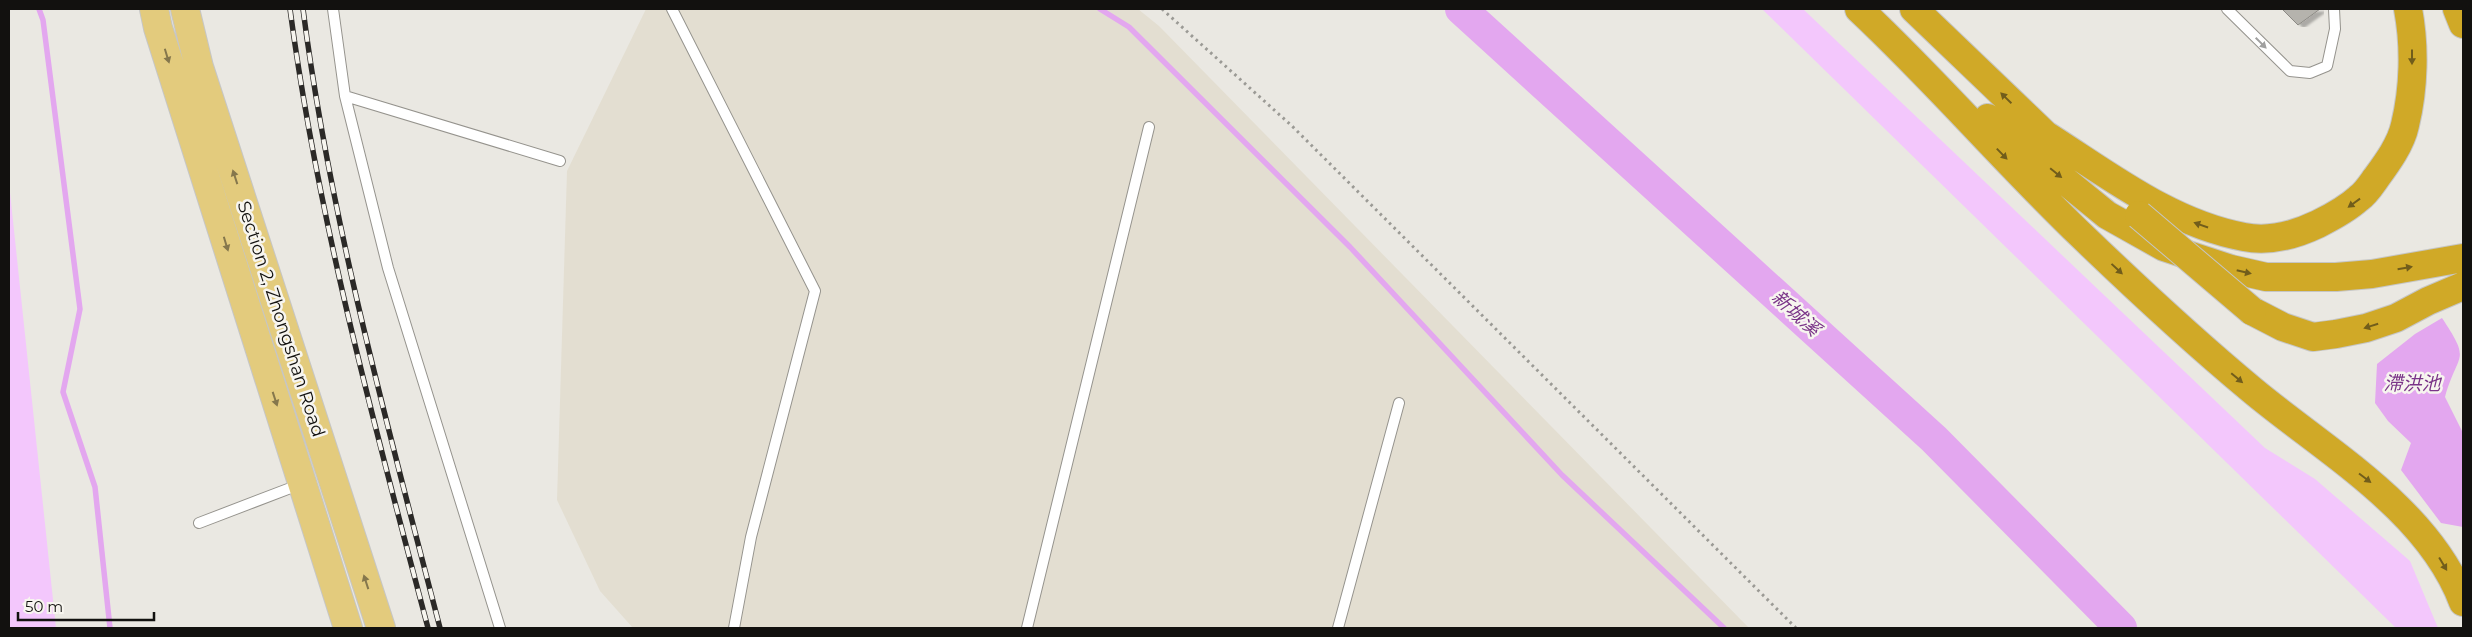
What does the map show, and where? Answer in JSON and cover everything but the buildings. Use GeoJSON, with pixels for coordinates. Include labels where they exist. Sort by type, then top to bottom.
{"type":"FeatureCollection","features":[{"type":"Feature","properties":{"kind":"highway"},"geometry":{"type":"LineString","coordinates":[[1859,9],[1883,31],[2107,215],[2164,247],[2257,275],[2299,278],[2372,274],[2463,258]]}},
{"type":"Feature","properties":{"kind":"highway"},"geometry":{"type":"LineString","coordinates":[[1914,9],[2041,132],[2252,311],[2283,328],[2313,337],[2366,328],[2396,318],[2428,301],[2463,286]]}},
{"type":"Feature","properties":{"kind":"highway"},"geometry":{"type":"LineString","coordinates":[[2041,132],[2165,210],[2195,223],[2246,238],[2269,239],[2289,235],[2338,214],[2361,197],[2387,163],[2405,127],[2410,92],[2413,58],[2408,9]]}},
{"type":"Feature","properties":{"kind":"highway"},"geometry":{"type":"LineString","coordinates":[[2457,9],[2463,24]]}},
{"type":"Feature","properties":{"kind":"highway"},"geometry":{"type":"LineString","coordinates":[[1883,31],[2080,234],[2210,355],[2292,423],[2378,488],[2416,528],[2440,559],[2463,602]]}},
{"type":"Feature","properties":{"kind":"main road","name":"Section 2, Zhongshan Road"},"geometry":{"type":"LineString","coordinates":[[154,9],[158,28],[348,628]]}},
{"type":"Feature","properties":{"kind":"main road","name":"Section 2, Zhongshan Road"},"geometry":{"type":"LineString","coordinates":[[185,9],[199,67],[381,628]]}},
{"type":"Feature","properties":{"kind":"lane"},"geometry":{"type":"LineString","coordinates":[[333,9],[345,96],[388,268],[500,628]]}},
{"type":"Feature","properties":{"kind":"lane"},"geometry":{"type":"LineString","coordinates":[[672,9],[814,291],[751,537],[734,628]]}},
{"type":"Feature","properties":{"kind":"lane"},"geometry":{"type":"LineString","coordinates":[[2227,9],[2290,72],[2310,73],[2326,66],[2335,30],[2334,9]]}},
{"type":"Feature","properties":{"kind":"lane"},"geometry":{"type":"LineString","coordinates":[[345,96],[560,161]]}},
{"type":"Feature","properties":{"kind":"lane"},"geometry":{"type":"LineString","coordinates":[[1027,628],[1149,128]]}},
{"type":"Feature","properties":{"kind":"lane"},"geometry":{"type":"LineString","coordinates":[[1338,628],[1399,402]]}},
{"type":"Feature","properties":{"kind":"lane"},"geometry":{"type":"LineString","coordinates":[[199,523],[302,484]]}},
{"type":"Feature","properties":{"kind":"path"},"geometry":{"type":"LineString","coordinates":[[1162,9],[1292,126],[1796,628]]}},
{"type":"Feature","properties":{"kind":"shaded area"},"geometry":{"type":"Polygon","coordinates":[[[646,9],[1138,9],[1159,26],[1749,628],[633,628],[600,591],[557,500],[567,171],[646,9]]]}},
{"type":"Feature","properties":{"kind":"shaded area"},"geometry":{"type":"Polygon","coordinates":[[[1762,9],[1803,9],[2265,448],[2315,479],[2410,561],[2438,628],[2396,628],[1762,9]]]}},
{"type":"Feature","properties":{"kind":"shaded area"},"geometry":{"type":"Polygon","coordinates":[[[9,183],[56,628],[9,628],[9,183]]]}},
{"type":"Feature","properties":{"kind":"water","name":"滯洪池"},"geometry":{"type":"Polygon","coordinates":[[[2442,318],[2460,351],[2458,364],[2445,397],[2463,433],[2463,527],[2441,523],[2401,470],[2411,443],[2388,421],[2375,403],[2377,364],[2415,334],[2442,318]]]}},
{"type":"Feature","properties":{"kind":"waterway"},"geometry":{"type":"LineString","coordinates":[[39,9],[43,20],[80,309],[63,392],[95,487],[110,628]]}},
{"type":"Feature","properties":{"kind":"waterway"},"geometry":{"type":"LineString","coordinates":[[1100,9],[1129,27],[1350,247],[1562,475],[1724,628]]}},
{"type":"Feature","properties":{"kind":"waterway","name":"新城溪"},"geometry":{"type":"LineString","coordinates":[[1461,9],[1934,439],[2121,628]]}},
{"type":"Feature","properties":{"kind":"railway"},"geometry":{"type":"LineString","coordinates":[[290,9],[316,166],[349,321],[428,628]]}},
{"type":"Feature","properties":{"kind":"railway"},"geometry":{"type":"LineString","coordinates":[[303,9],[314,87],[344,243],[380,397],[440,628]]}}]}
